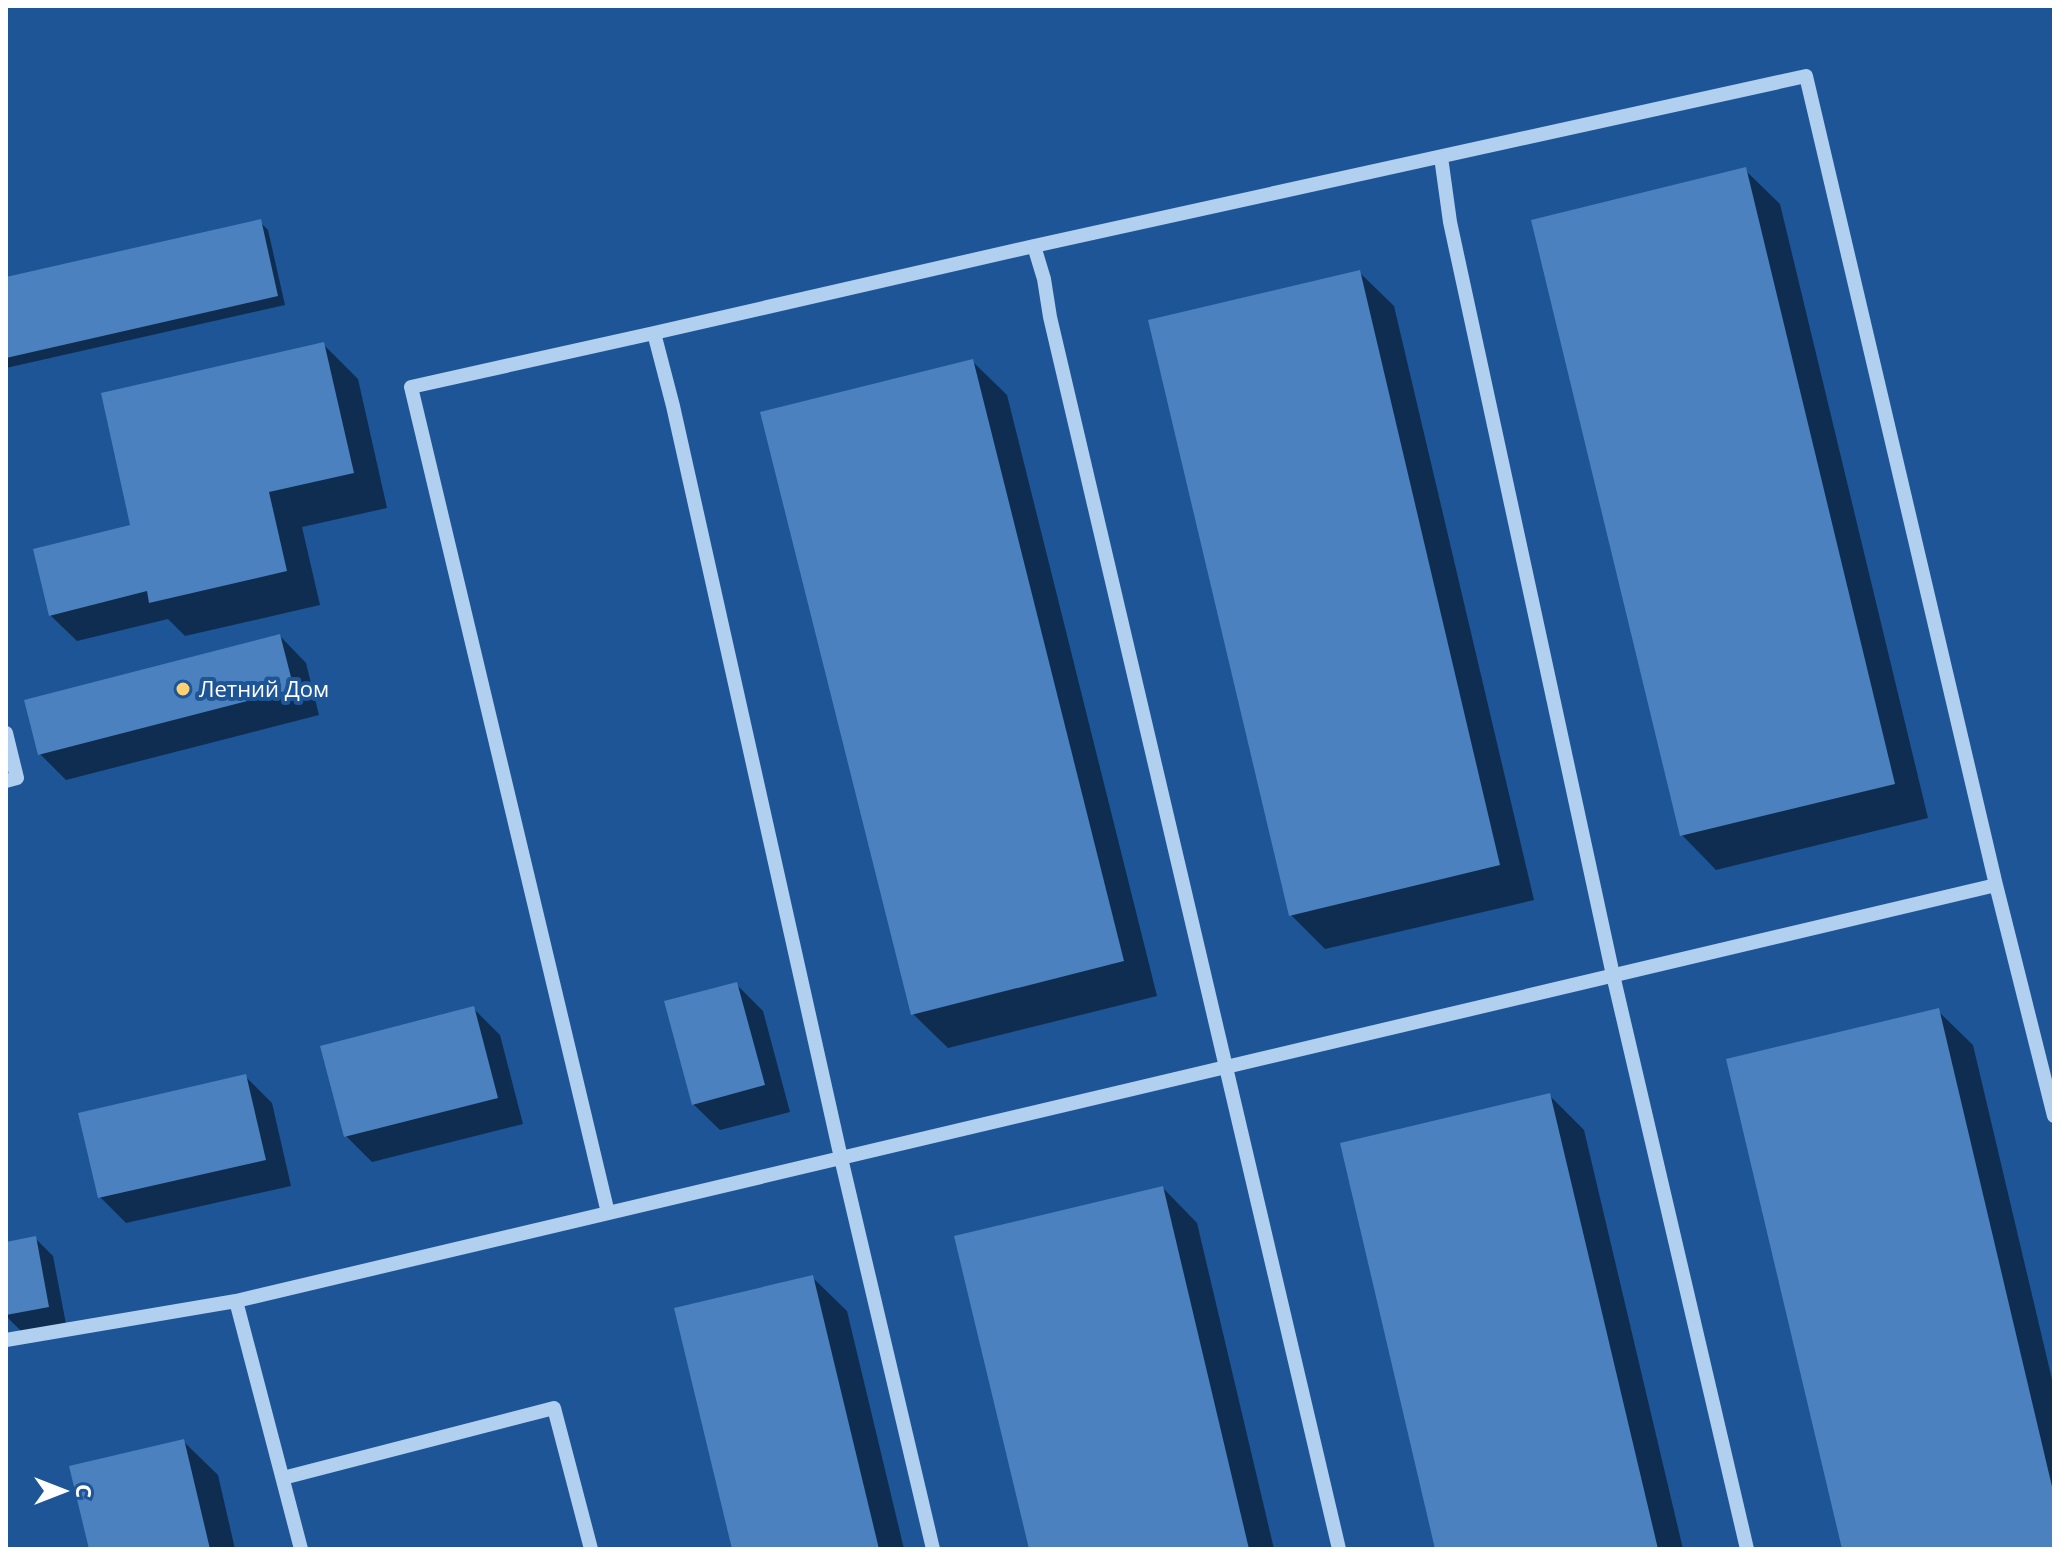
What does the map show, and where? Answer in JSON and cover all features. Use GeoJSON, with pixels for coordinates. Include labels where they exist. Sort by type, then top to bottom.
{"type":"FeatureCollection","features":[{"type":"Feature","properties":{"kind":"lane"},"geometry":{"type":"LineString","coordinates":[[608,1213],[411,387],[1806,76],[1996,885],[2054,1116]]}},
{"type":"Feature","properties":{"kind":"lane"},"geometry":{"type":"LineString","coordinates":[[1441,157],[1450,222],[1613,975],[1747,1549]]}},
{"type":"Feature","properties":{"kind":"lane"},"geometry":{"type":"LineString","coordinates":[[1034,246],[1339,1549]]}},
{"type":"Feature","properties":{"kind":"lane"},"geometry":{"type":"LineString","coordinates":[[654,333],[933,1549]]}},
{"type":"Feature","properties":{"kind":"lane"},"geometry":{"type":"LineString","coordinates":[[6,733],[17,778],[6,781]]}},
{"type":"Feature","properties":{"kind":"lane"},"geometry":{"type":"LineString","coordinates":[[6,1340],[236,1301],[1996,885]]}},
{"type":"Feature","properties":{"kind":"lane"},"geometry":{"type":"LineString","coordinates":[[236,1301],[301,1549]]}},
{"type":"Feature","properties":{"kind":"lane"},"geometry":{"type":"LineString","coordinates":[[283,1478],[554,1408],[591,1549]]}},
{"type":"Feature","properties":{"kind":"building"},"geometry":{"type":"Polygon","coordinates":[[[1746,167],[1895,784],[1680,836],[1531,220],[1746,167]]]}},
{"type":"Feature","properties":{"kind":"building"},"geometry":{"type":"Polygon","coordinates":[[[261,219],[278,296],[6,358],[6,277],[261,219]]]}},
{"type":"Feature","properties":{"kind":"building"},"geometry":{"type":"Polygon","coordinates":[[[1360,270],[1500,865],[1289,916],[1148,320],[1360,270]]]}},
{"type":"Feature","properties":{"kind":"building"},"geometry":{"type":"Polygon","coordinates":[[[324,342],[354,473],[269,492],[287,571],[149,603],[147,591],[49,616],[33,549],[130,525],[101,393],[324,342]]]}},
{"type":"Feature","properties":{"kind":"building"},"geometry":{"type":"Polygon","coordinates":[[[973,359],[1124,961],[911,1015],[760,412],[973,359]]]}},
{"type":"Feature","properties":{"kind":"building"},"geometry":{"type":"Polygon","coordinates":[[[280,634],[294,689],[38,755],[24,700],[280,634]]]}},
{"type":"Feature","properties":{"kind":"building"},"geometry":{"type":"Polygon","coordinates":[[[737,982],[765,1085],[692,1105],[664,1001],[737,982]]]}},
{"type":"Feature","properties":{"kind":"building"},"geometry":{"type":"Polygon","coordinates":[[[474,1006],[498,1098],[344,1137],[320,1046],[474,1006]]]}},
{"type":"Feature","properties":{"kind":"building"},"geometry":{"type":"Polygon","coordinates":[[[1939,1008],[2054,1495],[2054,1549],[1842,1549],[1726,1059],[1939,1008]]]}},
{"type":"Feature","properties":{"kind":"building"},"geometry":{"type":"Polygon","coordinates":[[[246,1074],[266,1160],[98,1198],[78,1113],[246,1074]]]}},
{"type":"Feature","properties":{"kind":"building"},"geometry":{"type":"Polygon","coordinates":[[[1550,1093],[1658,1549],[1435,1549],[1340,1143],[1550,1093]]]}},
{"type":"Feature","properties":{"kind":"building"},"geometry":{"type":"Polygon","coordinates":[[[1163,1186],[1249,1549],[1029,1549],[954,1236],[1163,1186]]]}},
{"type":"Feature","properties":{"kind":"building"},"geometry":{"type":"Polygon","coordinates":[[[36,1236],[49,1307],[6,1315],[6,1242],[36,1236]]]}},
{"type":"Feature","properties":{"kind":"building"},"geometry":{"type":"Polygon","coordinates":[[[813,1275],[879,1549],[732,1549],[674,1308],[813,1275]]]}},
{"type":"Feature","properties":{"kind":"building"},"geometry":{"type":"Polygon","coordinates":[[[184,1439],[210,1549],[89,1549],[69,1466],[184,1439]]]}},
{"type":"Feature","properties":{"kind":"place","name":"Летний Дом"},"geometry":{"type":"Point","coordinates":[183,689]}}]}
